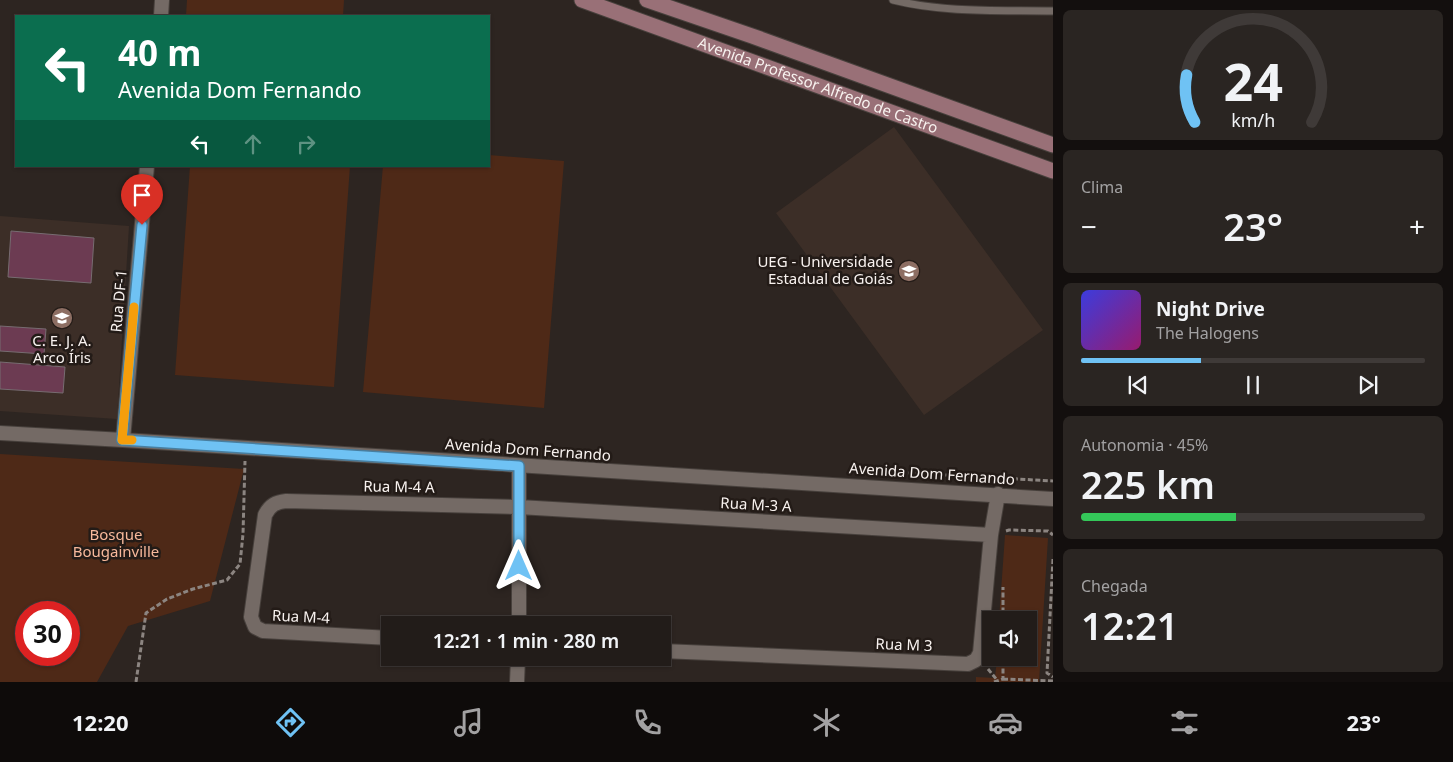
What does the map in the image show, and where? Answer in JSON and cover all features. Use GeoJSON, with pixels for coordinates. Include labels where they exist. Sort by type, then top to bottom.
{"type":"FeatureCollection","features":[{"type":"Feature","properties":{"kind":"main road","name":"Avenida Professor Alfredo de Castro"},"geometry":{"type":"LineString","coordinates":[[582,0],[1053,171]]}},
{"type":"Feature","properties":{"kind":"main road","name":"Avenida Professor Alfredo de Castro"},"geometry":{"type":"LineString","coordinates":[[647,0],[1053,145]]}},
{"type":"Feature","properties":{"kind":"street"},"geometry":{"type":"LineString","coordinates":[[161,15],[162,0]]}},
{"type":"Feature","properties":{"kind":"street","name":"Rua DF-1"},"geometry":{"type":"LineString","coordinates":[[122,440],[147,167]]}},
{"type":"Feature","properties":{"kind":"street","name":"Avenida Dom Fernando"},"geometry":{"type":"LineString","coordinates":[[0,433],[998,494],[1053,499]]}},
{"type":"Feature","properties":{"kind":"street"},"geometry":{"type":"LineString","coordinates":[[519,466],[519,616]]}},
{"type":"Feature","properties":{"kind":"street","name":"Rua M 3"},"geometry":{"type":"LineString","coordinates":[[671,651],[972,663],[980,653],[997,535],[998,494]]}},
{"type":"Feature","properties":{"kind":"street","name":"Rua M-4 A"},"geometry":{"type":"LineString","coordinates":[[278,502],[519,507]]}},
{"type":"Feature","properties":{"kind":"street","name":"Rua M-4"},"geometry":{"type":"LineString","coordinates":[[278,502],[269,508],[265,515],[250,618],[255,627],[263,631],[381,638]]}},
{"type":"Feature","properties":{"kind":"street","name":"Rua M-3 A"},"geometry":{"type":"LineString","coordinates":[[519,507],[997,535]]}},
{"type":"Feature","properties":{"kind":"street"},"geometry":{"type":"LineString","coordinates":[[517,682],[518,666]]}},
{"type":"Feature","properties":{"kind":"lane"},"geometry":{"type":"LineString","coordinates":[[893,0],[907,4],[960,10],[1053,11]]}},
{"type":"Feature","properties":{"kind":"path"},"geometry":{"type":"LineString","coordinates":[[136,682],[146,613],[167,600],[193,589],[227,580],[240,564],[243,534],[245,448]]}},
{"type":"Feature","properties":{"kind":"path"},"geometry":{"type":"LineString","coordinates":[[997,535],[1009,530],[1048,531],[1053,535]]}},
{"type":"Feature","properties":{"kind":"path"},"geometry":{"type":"LineString","coordinates":[[1053,559],[1047,673],[1053,678]]}},
{"type":"Feature","properties":{"kind":"path"},"geometry":{"type":"LineString","coordinates":[[1003,582],[1003,611]]}},
{"type":"Feature","properties":{"kind":"path"},"geometry":{"type":"LineString","coordinates":[[1003,666],[1004,680]]}},
{"type":"Feature","properties":{"kind":"path"},"geometry":{"type":"LineString","coordinates":[[994,682],[1004,680],[1053,681]]}},
{"type":"Feature","properties":{"kind":"shaded area","name":"UEG - Universidade Estadual de Goiás"},"geometry":{"type":"Polygon","coordinates":[[[894,127],[1043,330],[924,415],[776,213],[894,127]]]}},
{"type":"Feature","properties":{"kind":"shaded area","name":"C. E. J. A. Arco Íris"},"geometry":{"type":"Polygon","coordinates":[[[0,216],[129,226],[117,419],[0,411],[0,216]]]}},
{"type":"Feature","properties":{"kind":"green space"},"geometry":{"type":"Polygon","coordinates":[[[187,0],[344,0],[343,15],[186,15],[187,0]]]}},
{"type":"Feature","properties":{"kind":"green space"},"geometry":{"type":"Polygon","coordinates":[[[490,155],[564,161],[544,408],[363,392],[383,167],[490,167],[490,155]]]}},
{"type":"Feature","properties":{"kind":"green space"},"geometry":{"type":"Polygon","coordinates":[[[190,167],[350,167],[334,387],[175,375],[190,167]]]}},
{"type":"Feature","properties":{"kind":"green space","name":"Bosque Bougainville"},"geometry":{"type":"Polygon","coordinates":[[[0,454],[244,469],[210,601],[128,626],[97,682],[0,682],[0,454]]]}},
{"type":"Feature","properties":{"kind":"green space"},"geometry":{"type":"Polygon","coordinates":[[[1005,535],[1048,538],[1039,682],[976,682],[976,677],[995,678],[996,666],[1037,666],[1037,611],[1000,611],[1005,535]]]}},
{"type":"Feature","properties":{"kind":"building"},"geometry":{"type":"Polygon","coordinates":[[[11,231],[94,238],[91,283],[8,277],[11,231]]]}},
{"type":"Feature","properties":{"kind":"building"},"geometry":{"type":"Polygon","coordinates":[[[0,326],[46,329],[44,354],[0,351],[0,326]]]}},
{"type":"Feature","properties":{"kind":"building"},"geometry":{"type":"Polygon","coordinates":[[[0,362],[65,367],[63,393],[0,389],[0,362]]]}},
{"type":"Feature","properties":{"kind":"slow traffic"},"geometry":{"type":"LineString","coordinates":[[132,440],[122,440],[134,307]]}},
{"type":"Feature","properties":{"kind":"place","name":"UEG - Universidade Estadual de Goiás"},"geometry":{"type":"Point","coordinates":[909,271]}},
{"type":"Feature","properties":{"kind":"place","name":"C. E. J. A. Arco Íris"},"geometry":{"type":"Point","coordinates":[62,318]}},
{"type":"Feature","properties":{"kind":"route"},"geometry":{"type":"LineString","coordinates":[[142,225],[122,440],[519,466],[519,566]]}}]}
